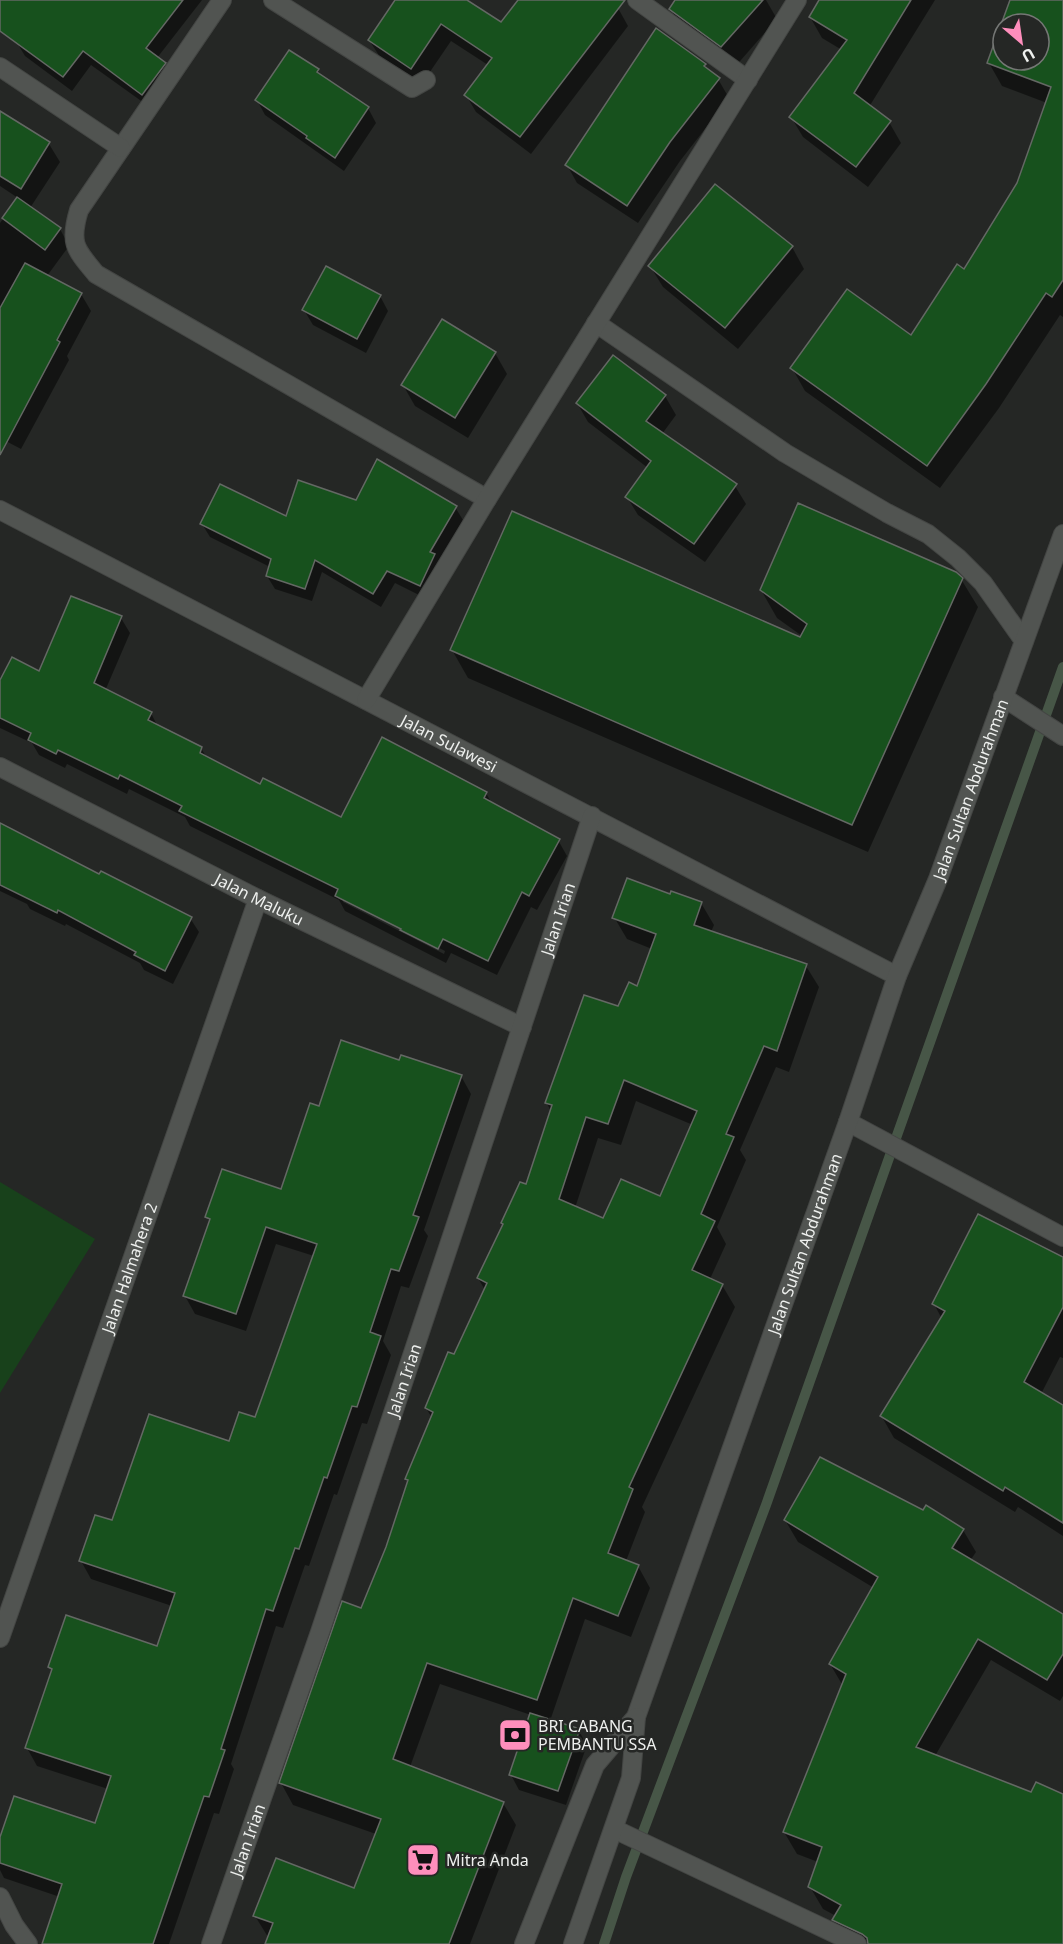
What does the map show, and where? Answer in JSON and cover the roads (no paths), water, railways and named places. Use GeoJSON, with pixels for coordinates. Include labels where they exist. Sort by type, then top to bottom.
{"type":"FeatureCollection","features":[{"type":"Feature","properties":{"kind":"street"},"geometry":{"type":"LineString","coordinates":[[222,0],[79,210],[73,230],[78,252],[96,274],[488,499]]}},
{"type":"Feature","properties":{"kind":"street"},"geometry":{"type":"LineString","coordinates":[[273,0],[412,88],[426,80]]}},
{"type":"Feature","properties":{"kind":"street"},"geometry":{"type":"LineString","coordinates":[[637,0],[748,80]]}},
{"type":"Feature","properties":{"kind":"street"},"geometry":{"type":"LineString","coordinates":[[366,700],[797,0]]}},
{"type":"Feature","properties":{"kind":"street"},"geometry":{"type":"LineString","coordinates":[[0,67],[121,148]]}},
{"type":"Feature","properties":{"kind":"street"},"geometry":{"type":"LineString","coordinates":[[597,323],[785,453],[887,513],[928,534],[958,558],[982,583],[1024,641]]}},
{"type":"Feature","properties":{"kind":"street","name":"Jalan Sulawesi"},"geometry":{"type":"LineString","coordinates":[[0,510],[897,976]]}},
{"type":"Feature","properties":{"kind":"street","name":"Jalan Sultan Abdurahman"},"geometry":{"type":"LineString","coordinates":[[524,1944],[595,1765],[636,1717],[848,1122],[897,976],[938,879],[1063,534]]}},
{"type":"Feature","properties":{"kind":"street"},"geometry":{"type":"LineString","coordinates":[[1004,698],[1063,736]]}},
{"type":"Feature","properties":{"kind":"street","name":"Jalan Maluku"},"geometry":{"type":"LineString","coordinates":[[0,767],[258,899],[522,1027]]}},
{"type":"Feature","properties":{"kind":"street","name":"Jalan Irian"},"geometry":{"type":"LineString","coordinates":[[211,1944],[320,1632],[592,816]]}},
{"type":"Feature","properties":{"kind":"street","name":"Jalan Halmahera 2"},"geometry":{"type":"LineString","coordinates":[[0,1638],[258,899]]}},
{"type":"Feature","properties":{"kind":"street"},"geometry":{"type":"LineString","coordinates":[[848,1122],[1063,1237]]}},
{"type":"Feature","properties":{"kind":"street"},"geometry":{"type":"LineString","coordinates":[[573,1944],[615,1830],[631,1779],[636,1717]]}},
{"type":"Feature","properties":{"kind":"street"},"geometry":{"type":"LineString","coordinates":[[615,1830],[857,1944]]}},
{"type":"Feature","properties":{"kind":"street"},"geometry":{"type":"LineString","coordinates":[[0,1897],[14,1925],[28,1944]]}},
{"type":"Feature","properties":{"kind":"waterway"},"geometry":{"type":"LineString","coordinates":[[604,1944],[626,1877],[766,1505],[1063,667]]}},
{"type":"Feature","properties":{"kind":"place","name":"BRI CABANG PEMBANTU SSA"},"geometry":{"type":"Point","coordinates":[515,1735]}},
{"type":"Feature","properties":{"kind":"place","name":"Mitra Anda"},"geometry":{"type":"Point","coordinates":[423,1860]}}]}
